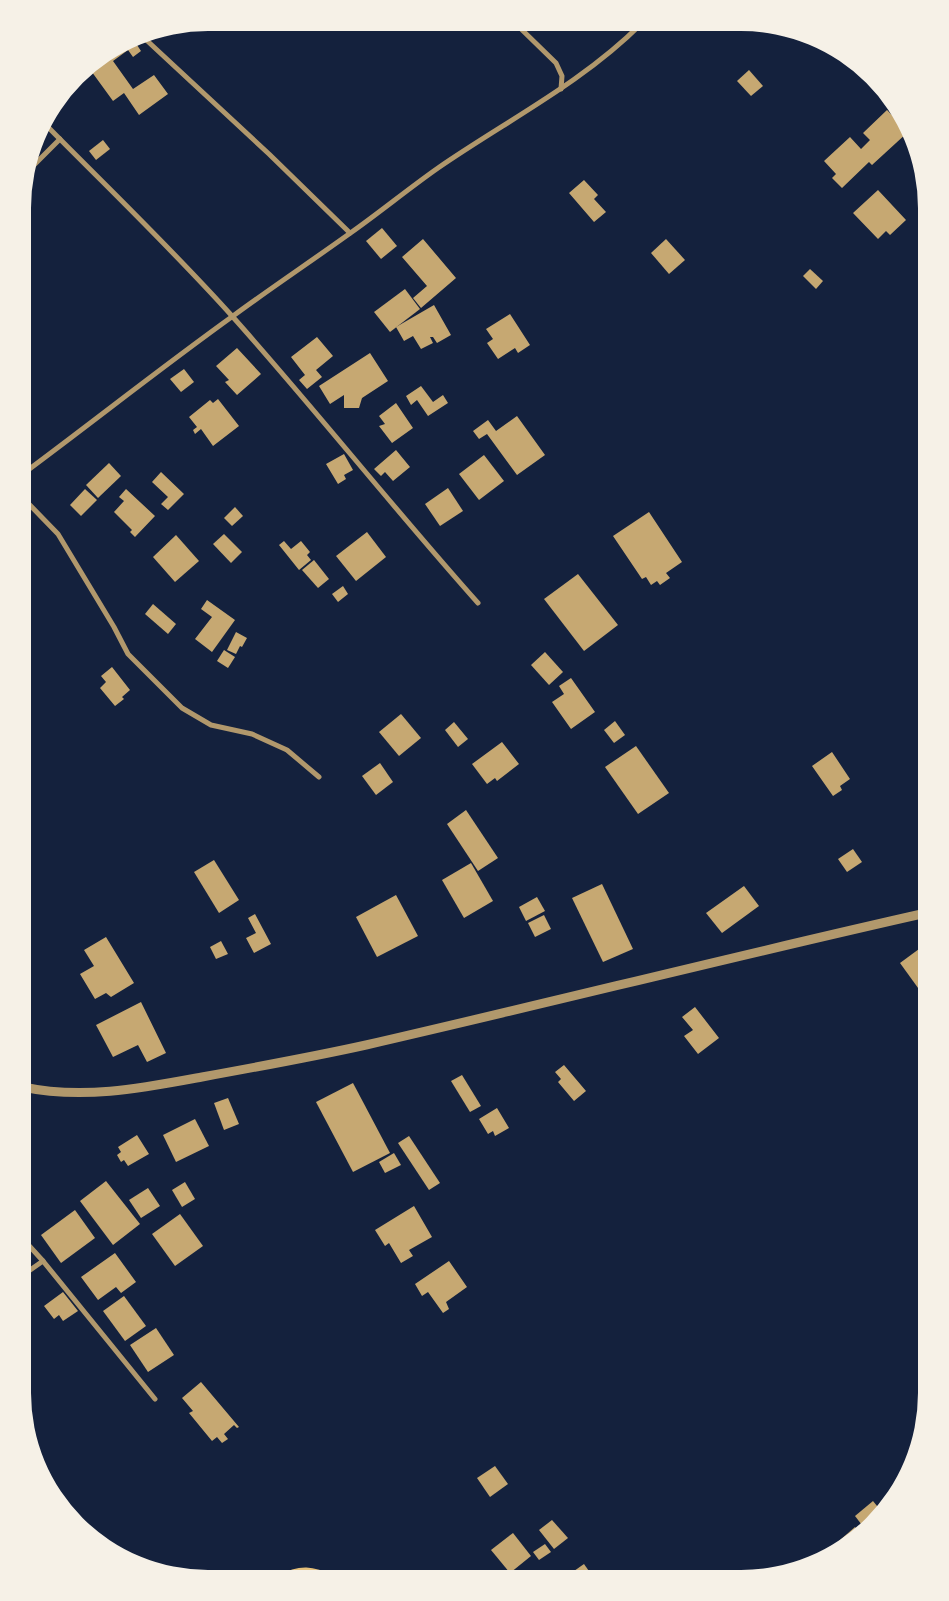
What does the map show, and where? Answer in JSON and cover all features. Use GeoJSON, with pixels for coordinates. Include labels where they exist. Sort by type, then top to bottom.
{"type":"FeatureCollection","features":[{"type":"Feature","properties":{"kind":"street"},"geometry":{"type":"LineString","coordinates":[[523,31],[556,64],[562,76],[561,89]]}},
{"type":"Feature","properties":{"kind":"street"},"geometry":{"type":"LineString","coordinates":[[31,467],[102,416],[232,316],[350,234],[438,168],[588,70],[633,31]]}},
{"type":"Feature","properties":{"kind":"street"},"geometry":{"type":"LineString","coordinates":[[149,42],[269,154],[350,234]]}},
{"type":"Feature","properties":{"kind":"street"},"geometry":{"type":"LineString","coordinates":[[50,129],[169,248],[232,316],[433,553],[478,603]]}},
{"type":"Feature","properties":{"kind":"street"},"geometry":{"type":"LineString","coordinates":[[38,161],[60,139]]}},
{"type":"Feature","properties":{"kind":"street"},"geometry":{"type":"LineString","coordinates":[[31,506],[58,534],[114,627],[128,654],[182,708],[211,725],[252,734],[287,750],[319,777]]}},
{"type":"Feature","properties":{"kind":"street"},"geometry":{"type":"LineString","coordinates":[[31,1088],[64,1093],[92,1093],[135,1089],[296,1060],[466,1022],[918,915]]}},
{"type":"Feature","properties":{"kind":"street"},"geometry":{"type":"LineString","coordinates":[[31,1248],[155,1399]]}},
{"type":"Feature","properties":{"kind":"street"},"geometry":{"type":"LineString","coordinates":[[31,1269],[43,1261]]}},
{"type":"Feature","properties":{"kind":"path"},"geometry":{"type":"LineString","coordinates":[[297,1570],[304,1568],[321,1570]]}},
{"type":"Feature","properties":{"kind":"building"},"geometry":{"type":"Polygon","coordinates":[[[138,46],[141,51],[133,57],[129,51],[138,46]]]}},
{"type":"Feature","properties":{"kind":"building"},"geometry":{"type":"Polygon","coordinates":[[[124,53],[113,61],[133,89],[154,75],[168,94],[139,115],[124,93],[113,101],[93,74],[124,53]]]}},
{"type":"Feature","properties":{"kind":"building"},"geometry":{"type":"Polygon","coordinates":[[[749,70],[763,86],[751,96],[737,81],[749,70]]]}},
{"type":"Feature","properties":{"kind":"building"},"geometry":{"type":"Polygon","coordinates":[[[887,110],[902,137],[872,165],[869,162],[842,188],[832,178],[836,174],[824,161],[850,137],[861,149],[870,140],[863,133],[887,110]]]}},
{"type":"Feature","properties":{"kind":"building"},"geometry":{"type":"Polygon","coordinates":[[[103,140],[110,149],[96,160],[89,151],[103,140]]]}},
{"type":"Feature","properties":{"kind":"building"},"geometry":{"type":"Polygon","coordinates":[[[584,180],[598,195],[594,199],[606,212],[594,222],[569,193],[584,180]]]}},
{"type":"Feature","properties":{"kind":"building"},"geometry":{"type":"Polygon","coordinates":[[[878,190],[906,220],[890,235],[886,231],[878,239],[853,213],[878,190]]]}},
{"type":"Feature","properties":{"kind":"building"},"geometry":{"type":"Polygon","coordinates":[[[382,228],[397,246],[381,259],[366,241],[382,228]]]}},
{"type":"Feature","properties":{"kind":"building"},"geometry":{"type":"Polygon","coordinates":[[[423,239],[456,278],[421,308],[413,298],[427,286],[402,257],[423,239]]]}},
{"type":"Feature","properties":{"kind":"building"},"geometry":{"type":"Polygon","coordinates":[[[666,239],[685,260],[669,274],[651,253],[666,239]]]}},
{"type":"Feature","properties":{"kind":"building"},"geometry":{"type":"Polygon","coordinates":[[[810,269],[823,281],[816,289],[803,276],[810,269]]]}},
{"type":"Feature","properties":{"kind":"building"},"geometry":{"type":"Polygon","coordinates":[[[405,289],[420,309],[390,332],[374,312],[405,289]]]}},
{"type":"Feature","properties":{"kind":"building"},"geometry":{"type":"Polygon","coordinates":[[[434,305],[451,335],[437,343],[433,337],[430,337],[433,343],[421,349],[413,336],[404,341],[396,327],[434,305]]]}},
{"type":"Feature","properties":{"kind":"building"},"geometry":{"type":"Polygon","coordinates":[[[510,314],[530,345],[518,353],[515,348],[498,359],[487,343],[493,339],[486,329],[510,314]]]}},
{"type":"Feature","properties":{"kind":"building"},"geometry":{"type":"Polygon","coordinates":[[[317,337],[333,356],[316,370],[322,377],[307,389],[299,380],[305,375],[291,357],[317,337]]]}},
{"type":"Feature","properties":{"kind":"building"},"geometry":{"type":"Polygon","coordinates":[[[237,348],[261,374],[237,395],[225,382],[229,380],[216,366],[237,348]]]}},
{"type":"Feature","properties":{"kind":"building"},"geometry":{"type":"Polygon","coordinates":[[[370,353],[388,381],[362,398],[359,408],[344,408],[344,395],[330,404],[319,386],[370,353]]]}},
{"type":"Feature","properties":{"kind":"building"},"geometry":{"type":"Polygon","coordinates":[[[184,369],[194,382],[181,392],[170,379],[184,369]]]}},
{"type":"Feature","properties":{"kind":"building"},"geometry":{"type":"Polygon","coordinates":[[[421,386],[433,402],[443,395],[448,403],[428,416],[417,400],[411,405],[406,396],[421,386]]]}},
{"type":"Feature","properties":{"kind":"building"},"geometry":{"type":"Polygon","coordinates":[[[218,399],[239,426],[213,446],[201,429],[195,434],[193,430],[197,427],[189,417],[210,400],[213,403],[218,399]]]}},
{"type":"Feature","properties":{"kind":"building"},"geometry":{"type":"Polygon","coordinates":[[[396,403],[413,428],[392,443],[379,426],[385,424],[379,416],[396,403]]]}},
{"type":"Feature","properties":{"kind":"building"},"geometry":{"type":"Polygon","coordinates":[[[517,416],[545,455],[517,475],[487,434],[479,439],[473,431],[488,420],[496,431],[517,416]]]}},
{"type":"Feature","properties":{"kind":"building"},"geometry":{"type":"Polygon","coordinates":[[[396,450],[410,467],[393,481],[385,472],[381,476],[374,469],[396,450]]]}},
{"type":"Feature","properties":{"kind":"building"},"geometry":{"type":"Polygon","coordinates":[[[344,454],[353,470],[344,475],[346,479],[338,484],[326,464],[344,454]]]}},
{"type":"Feature","properties":{"kind":"building"},"geometry":{"type":"Polygon","coordinates":[[[484,455],[504,481],[479,500],[459,474],[484,455]]]}},
{"type":"Feature","properties":{"kind":"building"},"geometry":{"type":"Polygon","coordinates":[[[109,463],[121,476],[98,498],[86,485],[109,463]]]}},
{"type":"Feature","properties":{"kind":"building"},"geometry":{"type":"Polygon","coordinates":[[[161,472],[184,494],[168,510],[161,504],[168,497],[152,482],[161,472]]]}},
{"type":"Feature","properties":{"kind":"building"},"geometry":{"type":"Polygon","coordinates":[[[448,488],[463,511],[440,526],[425,504],[448,488]]]}},
{"type":"Feature","properties":{"kind":"building"},"geometry":{"type":"Polygon","coordinates":[[[85,489],[97,500],[81,516],[70,505],[85,489]]]}},
{"type":"Feature","properties":{"kind":"building"},"geometry":{"type":"Polygon","coordinates":[[[126,489],[155,516],[135,537],[130,532],[132,530],[114,512],[124,501],[119,497],[126,489]]]}},
{"type":"Feature","properties":{"kind":"building"},"geometry":{"type":"Polygon","coordinates":[[[235,507],[243,516],[232,526],[224,518],[235,507]]]}},
{"type":"Feature","properties":{"kind":"building"},"geometry":{"type":"Polygon","coordinates":[[[649,512],[682,562],[666,573],[670,578],[660,585],[657,581],[651,585],[646,577],[642,579],[613,536],[649,512]]]}},
{"type":"Feature","properties":{"kind":"building"},"geometry":{"type":"Polygon","coordinates":[[[367,532],[386,557],[356,581],[336,556],[367,532]]]}},
{"type":"Feature","properties":{"kind":"building"},"geometry":{"type":"Polygon","coordinates":[[[224,534],[242,552],[231,563],[213,544],[224,534]]]}},
{"type":"Feature","properties":{"kind":"building"},"geometry":{"type":"Polygon","coordinates":[[[176,535],[199,561],[175,582],[153,557],[176,535]]]}},
{"type":"Feature","properties":{"kind":"building"},"geometry":{"type":"Polygon","coordinates":[[[284,541],[291,549],[301,541],[310,552],[307,555],[311,560],[299,570],[279,545],[284,541]]]}},
{"type":"Feature","properties":{"kind":"building"},"geometry":{"type":"Polygon","coordinates":[[[314,560],[329,579],[318,588],[302,570],[314,560]]]}},
{"type":"Feature","properties":{"kind":"building"},"geometry":{"type":"Polygon","coordinates":[[[578,574],[618,625],[584,651],[544,599],[578,574]]]}},
{"type":"Feature","properties":{"kind":"building"},"geometry":{"type":"Polygon","coordinates":[[[343,586],[348,594],[338,602],[332,594],[343,586]]]}},
{"type":"Feature","properties":{"kind":"building"},"geometry":{"type":"Polygon","coordinates":[[[207,600],[235,620],[212,652],[195,639],[212,617],[201,609],[207,600]]]}},
{"type":"Feature","properties":{"kind":"building"},"geometry":{"type":"Polygon","coordinates":[[[153,604],[176,624],[168,634],[145,614],[153,604]]]}},
{"type":"Feature","properties":{"kind":"building"},"geometry":{"type":"Polygon","coordinates":[[[236,632],[247,638],[236,654],[227,650],[236,632]]]}},
{"type":"Feature","properties":{"kind":"building"},"geometry":{"type":"Polygon","coordinates":[[[224,650],[235,657],[228,668],[217,661],[224,650]]]}},
{"type":"Feature","properties":{"kind":"building"},"geometry":{"type":"Polygon","coordinates":[[[545,652],[563,672],[549,685],[531,665],[545,652]]]}},
{"type":"Feature","properties":{"kind":"building"},"geometry":{"type":"Polygon","coordinates":[[[112,667],[130,690],[122,697],[124,699],[115,706],[100,688],[106,682],[101,676],[112,667]]]}},
{"type":"Feature","properties":{"kind":"building"},"geometry":{"type":"Polygon","coordinates":[[[571,678],[595,712],[571,729],[552,702],[564,694],[559,686],[571,678]]]}},
{"type":"Feature","properties":{"kind":"building"},"geometry":{"type":"Polygon","coordinates":[[[401,714],[421,738],[399,756],[379,732],[401,714]]]}},
{"type":"Feature","properties":{"kind":"building"},"geometry":{"type":"Polygon","coordinates":[[[615,721],[625,735],[614,743],[604,730],[615,721]]]}},
{"type":"Feature","properties":{"kind":"building"},"geometry":{"type":"Polygon","coordinates":[[[454,722],[468,739],[458,747],[445,730],[454,722]]]}},
{"type":"Feature","properties":{"kind":"building"},"geometry":{"type":"Polygon","coordinates":[[[502,742],[519,764],[497,781],[495,778],[487,784],[472,764],[502,742]]]}},
{"type":"Feature","properties":{"kind":"building"},"geometry":{"type":"Polygon","coordinates":[[[636,746],[669,793],[638,814],[605,767],[636,746]]]}},
{"type":"Feature","properties":{"kind":"building"},"geometry":{"type":"Polygon","coordinates":[[[832,752],[850,779],[840,786],[842,790],[833,796],[812,766],[832,752]]]}},
{"type":"Feature","properties":{"kind":"building"},"geometry":{"type":"Polygon","coordinates":[[[380,763],[393,782],[376,795],[362,776],[380,763]]]}},
{"type":"Feature","properties":{"kind":"building"},"geometry":{"type":"Polygon","coordinates":[[[466,810],[498,858],[478,871],[447,824],[466,810]]]}},
{"type":"Feature","properties":{"kind":"building"},"geometry":{"type":"Polygon","coordinates":[[[853,849],[862,862],[847,872],[838,859],[853,849]]]}},
{"type":"Feature","properties":{"kind":"building"},"geometry":{"type":"Polygon","coordinates":[[[214,860],[239,900],[219,913],[194,872],[214,860]]]}},
{"type":"Feature","properties":{"kind":"building"},"geometry":{"type":"Polygon","coordinates":[[[471,863],[493,901],[464,918],[442,880],[471,863]]]}},
{"type":"Feature","properties":{"kind":"building"},"geometry":{"type":"Polygon","coordinates":[[[602,884],[633,949],[603,962],[572,898],[602,884]]]}},
{"type":"Feature","properties":{"kind":"building"},"geometry":{"type":"Polygon","coordinates":[[[744,886],[759,906],[722,933],[706,913],[744,886]]]}},
{"type":"Feature","properties":{"kind":"building"},"geometry":{"type":"Polygon","coordinates":[[[396,895],[418,936],[377,957],[356,917],[396,895]]]}},
{"type":"Feature","properties":{"kind":"building"},"geometry":{"type":"Polygon","coordinates":[[[537,897],[545,911],[526,921],[519,907],[537,897]]]}},
{"type":"Feature","properties":{"kind":"building"},"geometry":{"type":"Polygon","coordinates":[[[255,914],[271,944],[254,953],[246,938],[256,933],[248,918],[255,914]]]}},
{"type":"Feature","properties":{"kind":"building"},"geometry":{"type":"Polygon","coordinates":[[[544,915],[551,929],[535,937],[528,923],[544,915]]]}},
{"type":"Feature","properties":{"kind":"building"},"geometry":{"type":"Polygon","coordinates":[[[106,937],[134,983],[111,997],[106,993],[95,999],[80,974],[94,966],[84,950],[106,937]]]}},
{"type":"Feature","properties":{"kind":"building"},"geometry":{"type":"Polygon","coordinates":[[[221,941],[228,954],[216,959],[210,947],[221,941]]]}},
{"type":"Feature","properties":{"kind":"building"},"geometry":{"type":"Polygon","coordinates":[[[918,950],[918,988],[900,963],[918,950]]]}},
{"type":"Feature","properties":{"kind":"building"},"geometry":{"type":"Polygon","coordinates":[[[141,1002],[166,1053],[147,1062],[138,1045],[113,1057],[96,1025],[141,1002]]]}},
{"type":"Feature","properties":{"kind":"building"},"geometry":{"type":"Polygon","coordinates":[[[695,1007],[719,1038],[698,1054],[684,1036],[693,1030],[682,1017],[695,1007]]]}},
{"type":"Feature","properties":{"kind":"building"},"geometry":{"type":"Polygon","coordinates":[[[564,1065],[586,1091],[574,1101],[558,1082],[561,1079],[555,1072],[564,1065]]]}},
{"type":"Feature","properties":{"kind":"building"},"geometry":{"type":"Polygon","coordinates":[[[462,1075],[481,1106],[470,1112],[451,1081],[462,1075]]]}},
{"type":"Feature","properties":{"kind":"building"},"geometry":{"type":"Polygon","coordinates":[[[353,1083],[390,1153],[353,1172],[316,1102],[353,1083]]]}},
{"type":"Feature","properties":{"kind":"building"},"geometry":{"type":"Polygon","coordinates":[[[228,1098],[239,1124],[224,1130],[214,1103],[228,1098]]]}},
{"type":"Feature","properties":{"kind":"building"},"geometry":{"type":"Polygon","coordinates":[[[497,1108],[509,1128],[495,1136],[493,1131],[488,1134],[479,1119],[497,1108]]]}},
{"type":"Feature","properties":{"kind":"building"},"geometry":{"type":"Polygon","coordinates":[[[195,1119],[209,1146],[176,1162],[163,1135],[195,1119]]]}},
{"type":"Feature","properties":{"kind":"building"},"geometry":{"type":"Polygon","coordinates":[[[137,1135],[149,1154],[128,1166],[124,1160],[121,1162],[117,1155],[121,1152],[118,1147],[137,1135]]]}},
{"type":"Feature","properties":{"kind":"building"},"geometry":{"type":"Polygon","coordinates":[[[409,1136],[440,1183],[429,1190],[398,1143],[409,1136]]]}},
{"type":"Feature","properties":{"kind":"building"},"geometry":{"type":"Polygon","coordinates":[[[394,1153],[401,1165],[385,1173],[379,1162],[394,1153]]]}},
{"type":"Feature","properties":{"kind":"building"},"geometry":{"type":"Polygon","coordinates":[[[106,1181],[140,1224],[113,1245],[80,1201],[106,1181]]]}},
{"type":"Feature","properties":{"kind":"building"},"geometry":{"type":"Polygon","coordinates":[[[185,1182],[195,1199],[182,1207],[172,1190],[185,1182]]]}},
{"type":"Feature","properties":{"kind":"building"},"geometry":{"type":"Polygon","coordinates":[[[148,1188],[160,1206],[141,1218],[129,1200],[148,1188]]]}},
{"type":"Feature","properties":{"kind":"building"},"geometry":{"type":"Polygon","coordinates":[[[414,1206],[432,1237],[409,1250],[413,1256],[401,1263],[389,1243],[385,1246],[375,1230],[414,1206]]]}},
{"type":"Feature","properties":{"kind":"building"},"geometry":{"type":"Polygon","coordinates":[[[75,1210],[95,1238],[61,1263],[41,1235],[75,1210]]]}},
{"type":"Feature","properties":{"kind":"building"},"geometry":{"type":"Polygon","coordinates":[[[180,1214],[203,1246],[175,1266],[152,1234],[180,1214]]]}},
{"type":"Feature","properties":{"kind":"building"},"geometry":{"type":"Polygon","coordinates":[[[115,1253],[136,1282],[121,1293],[116,1287],[98,1300],[81,1277],[115,1253]]]}},
{"type":"Feature","properties":{"kind":"building"},"geometry":{"type":"Polygon","coordinates":[[[449,1261],[467,1287],[446,1302],[449,1309],[443,1313],[428,1292],[422,1296],[415,1284],[449,1261]]]}},
{"type":"Feature","properties":{"kind":"building"},"geometry":{"type":"Polygon","coordinates":[[[63,1292],[78,1311],[63,1321],[59,1315],[54,1319],[44,1306],[63,1292]]]}},
{"type":"Feature","properties":{"kind":"building"},"geometry":{"type":"Polygon","coordinates":[[[124,1296],[146,1326],[125,1341],[103,1311],[124,1296]]]}},
{"type":"Feature","properties":{"kind":"building"},"geometry":{"type":"Polygon","coordinates":[[[156,1328],[174,1355],[148,1372],[130,1345],[156,1328]]]}},
{"type":"Feature","properties":{"kind":"building"},"geometry":{"type":"Polygon","coordinates":[[[201,1382],[239,1427],[237,1428],[234,1425],[224,1434],[228,1439],[222,1443],[217,1437],[212,1441],[189,1413],[193,1411],[182,1398],[201,1382]]]}},
{"type":"Feature","properties":{"kind":"building"},"geometry":{"type":"Polygon","coordinates":[[[495,1466],[508,1484],[490,1497],[477,1478],[495,1466]]]}},
{"type":"Feature","properties":{"kind":"building"},"geometry":{"type":"Polygon","coordinates":[[[873,1501],[877,1506],[860,1523],[855,1516],[873,1501]]]}},
{"type":"Feature","properties":{"kind":"building"},"geometry":{"type":"Polygon","coordinates":[[[552,1520],[568,1538],[554,1549],[539,1530],[552,1520]]]}},
{"type":"Feature","properties":{"kind":"building"},"geometry":{"type":"Polygon","coordinates":[[[513,1533],[531,1556],[514,1570],[508,1570],[491,1550],[513,1533]]]}},
{"type":"Feature","properties":{"kind":"building"},"geometry":{"type":"Polygon","coordinates":[[[545,1544],[551,1552],[539,1560],[533,1552],[545,1544]]]}},
{"type":"Feature","properties":{"kind":"building"},"geometry":{"type":"Polygon","coordinates":[[[584,1564],[588,1570],[575,1570],[584,1564]]]}}]}
